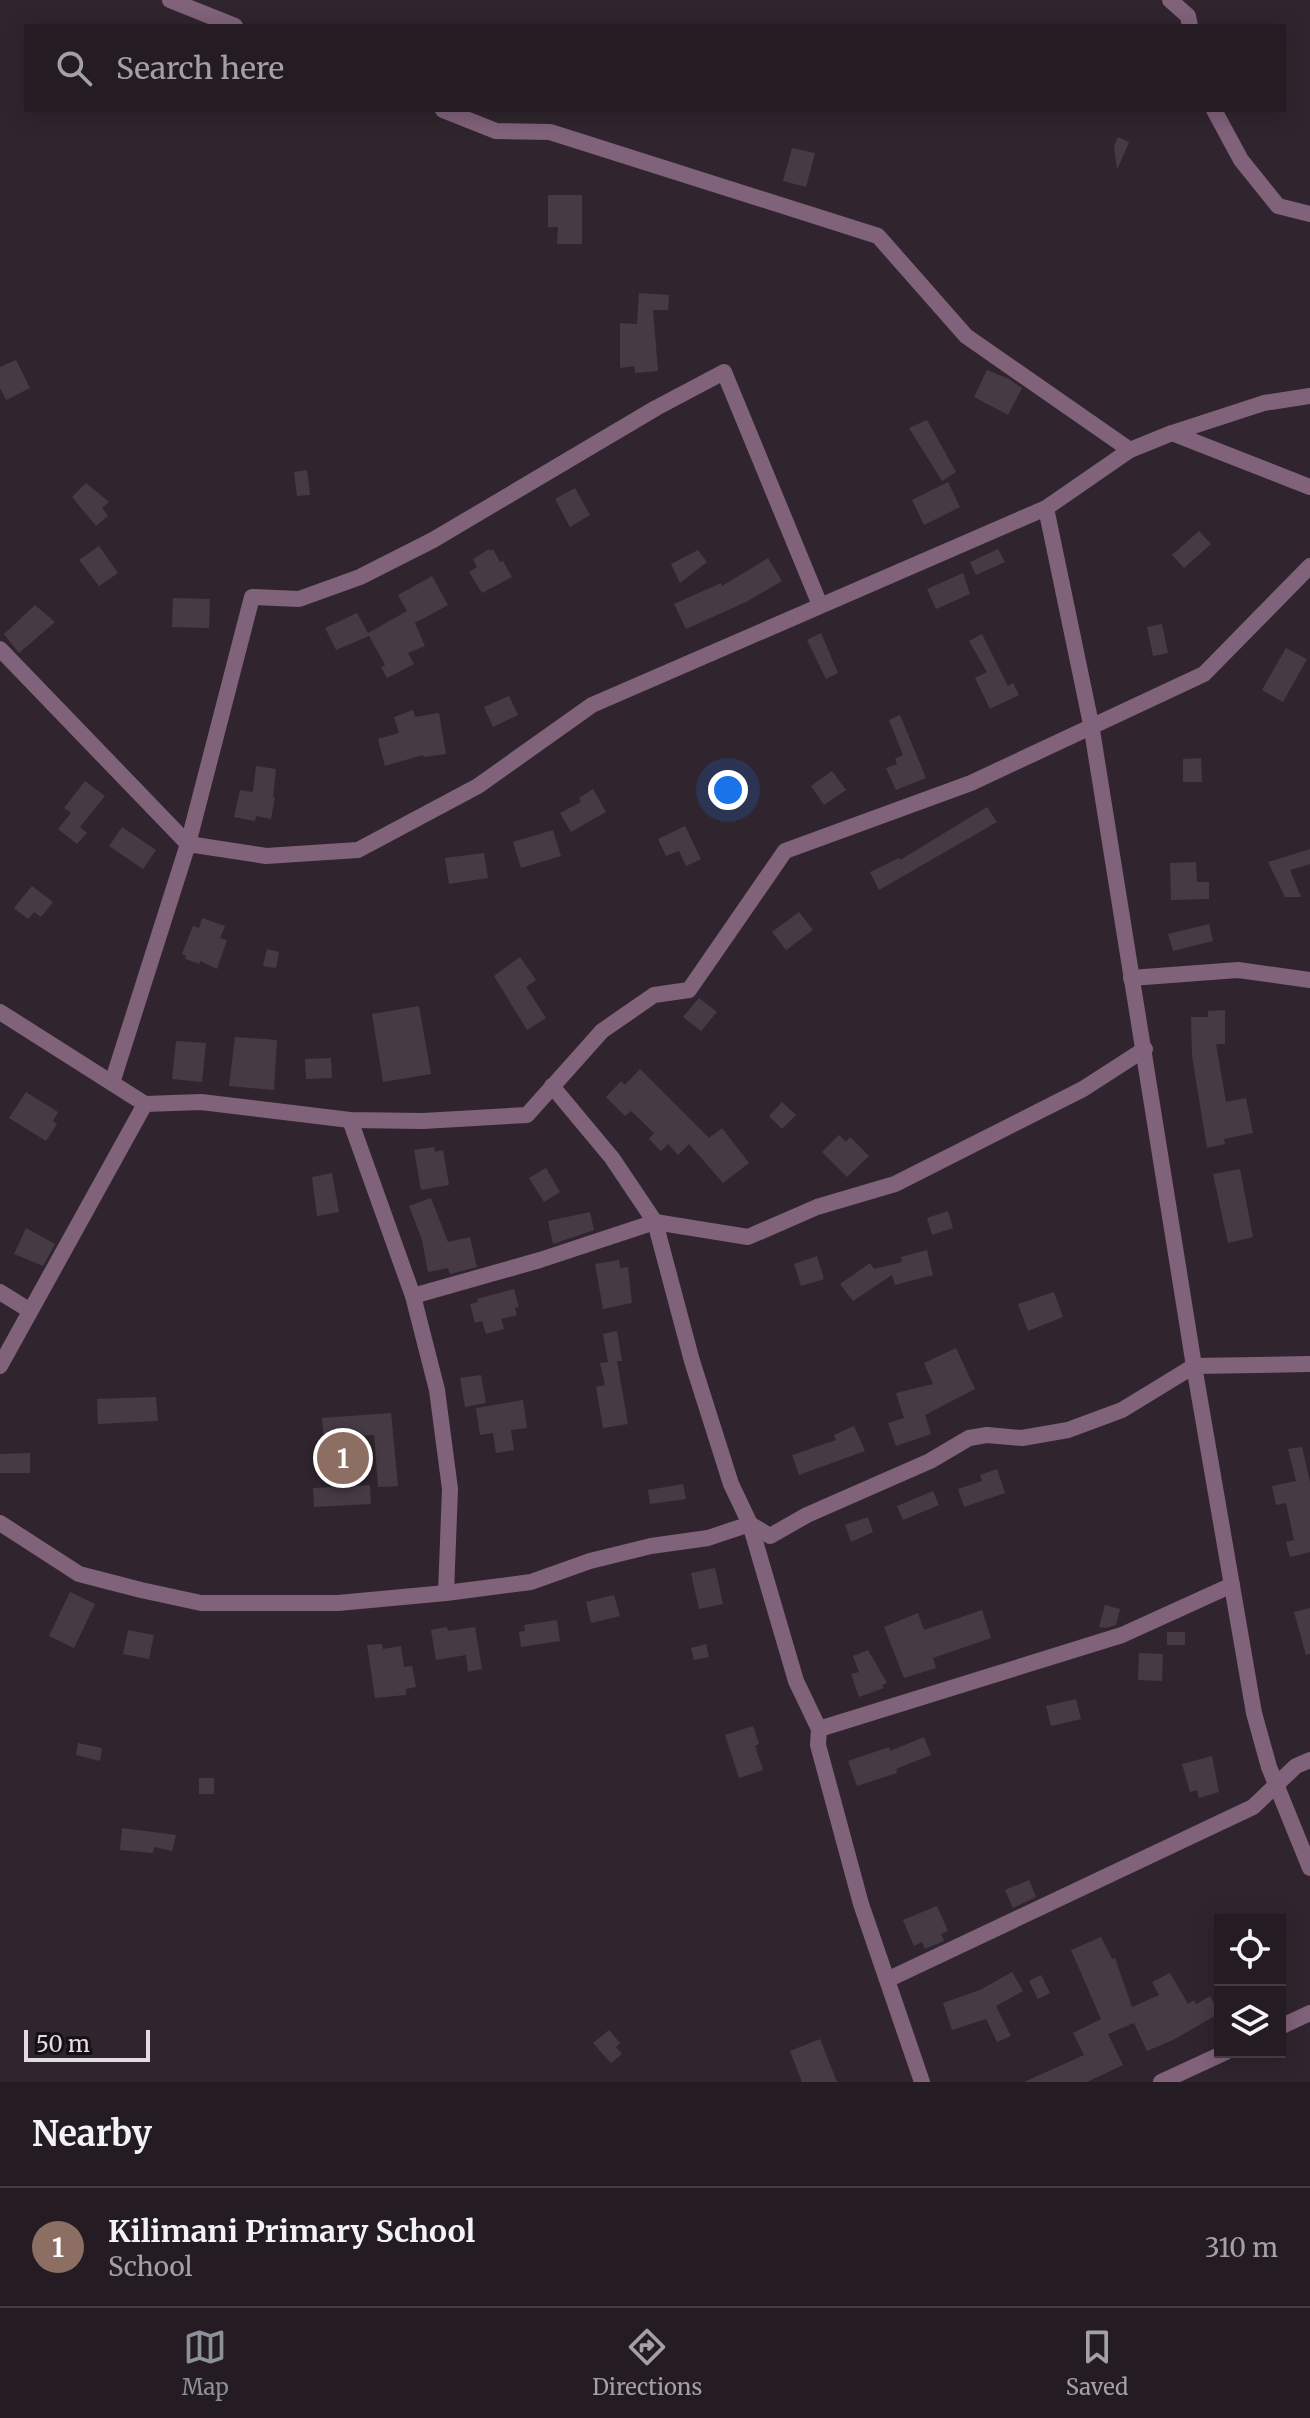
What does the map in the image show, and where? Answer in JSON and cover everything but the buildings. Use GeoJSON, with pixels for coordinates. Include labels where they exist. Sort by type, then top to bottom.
{"type":"FeatureCollection","features":[{"type":"Feature","properties":{"kind":"street"},"geometry":{"type":"LineString","coordinates":[[170,0],[230,24]]}},
{"type":"Feature","properties":{"kind":"street"},"geometry":{"type":"LineString","coordinates":[[1170,0],[1188,16],[1190,24]]}},
{"type":"Feature","properties":{"kind":"street"},"geometry":{"type":"LineString","coordinates":[[448,112],[496,131],[550,132],[878,236],[966,336],[1130,450]]}},
{"type":"Feature","properties":{"kind":"street"},"geometry":{"type":"LineString","coordinates":[[1215,112],[1241,160],[1278,206],[1310,214]]}},
{"type":"Feature","properties":{"kind":"street"},"geometry":{"type":"LineString","coordinates":[[112,1083],[188,844],[252,597],[299,599],[360,577],[433,540],[656,408],[724,372],[820,605]]}},
{"type":"Feature","properties":{"kind":"street"},"geometry":{"type":"LineString","coordinates":[[0,649],[188,844],[266,856],[358,850],[478,786],[592,705],[1046,508],[1130,450],[1264,403],[1310,396]]}},
{"type":"Feature","properties":{"kind":"street"},"geometry":{"type":"LineString","coordinates":[[1172,433],[1310,487]]}},
{"type":"Feature","properties":{"kind":"street"},"geometry":{"type":"LineString","coordinates":[[1046,508],[1091,724],[1194,1366],[1254,1713],[1277,1787],[1310,1868]]}},
{"type":"Feature","properties":{"kind":"street"},"geometry":{"type":"LineString","coordinates":[[0,1012],[145,1104],[201,1102],[350,1120],[423,1121],[527,1115],[602,1031],[654,995],[689,990],[785,851],[971,783],[1091,724],[1204,674],[1310,566]]}},
{"type":"Feature","properties":{"kind":"street"},"geometry":{"type":"LineString","coordinates":[[1131,978],[1238,970],[1310,980]]}},
{"type":"Feature","properties":{"kind":"street"},"geometry":{"type":"LineString","coordinates":[[413,1296],[540,1260],[655,1222],[748,1237],[817,1207],[895,1184],[1083,1089],[1145,1049]]}},
{"type":"Feature","properties":{"kind":"street"},"geometry":{"type":"LineString","coordinates":[[552,1086],[612,1158],[655,1222],[692,1361],[731,1484],[750,1524],[796,1681],[819,1729],[818,1745],[861,1904],[922,2082]]}},
{"type":"Feature","properties":{"kind":"street"},"geometry":{"type":"LineString","coordinates":[[0,1366],[145,1104]]}},
{"type":"Feature","properties":{"kind":"street"},"geometry":{"type":"LineString","coordinates":[[350,1120],[413,1296],[437,1390],[450,1489],[446,1593]]}},
{"type":"Feature","properties":{"kind":"street"},"geometry":{"type":"LineString","coordinates":[[0,1292],[29,1310]]}},
{"type":"Feature","properties":{"kind":"street"},"geometry":{"type":"LineString","coordinates":[[0,1523],[79,1574],[201,1603],[338,1603],[446,1593],[531,1582],[590,1561],[651,1546],[708,1538],[750,1524],[770,1536],[807,1515],[930,1461],[969,1438],[987,1435],[1022,1438],[1097,1421],[1122,1410],[1194,1366],[1310,1364]]}},
{"type":"Feature","properties":{"kind":"street"},"geometry":{"type":"LineString","coordinates":[[819,1729],[1122,1635],[1232,1585]]}},
{"type":"Feature","properties":{"kind":"street"},"geometry":{"type":"LineString","coordinates":[[889,1979],[1253,1807],[1296,1766],[1310,1760]]}},
{"type":"Feature","properties":{"kind":"street"},"geometry":{"type":"LineString","coordinates":[[1286,2024],[1310,2013]]}},
{"type":"Feature","properties":{"kind":"street"},"geometry":{"type":"LineString","coordinates":[[1161,2082],[1214,2058]]}},
{"type":"Feature","properties":{"kind":"place","name":"Kilimani Primary School"},"geometry":{"type":"Point","coordinates":[343,1458]}}]}
